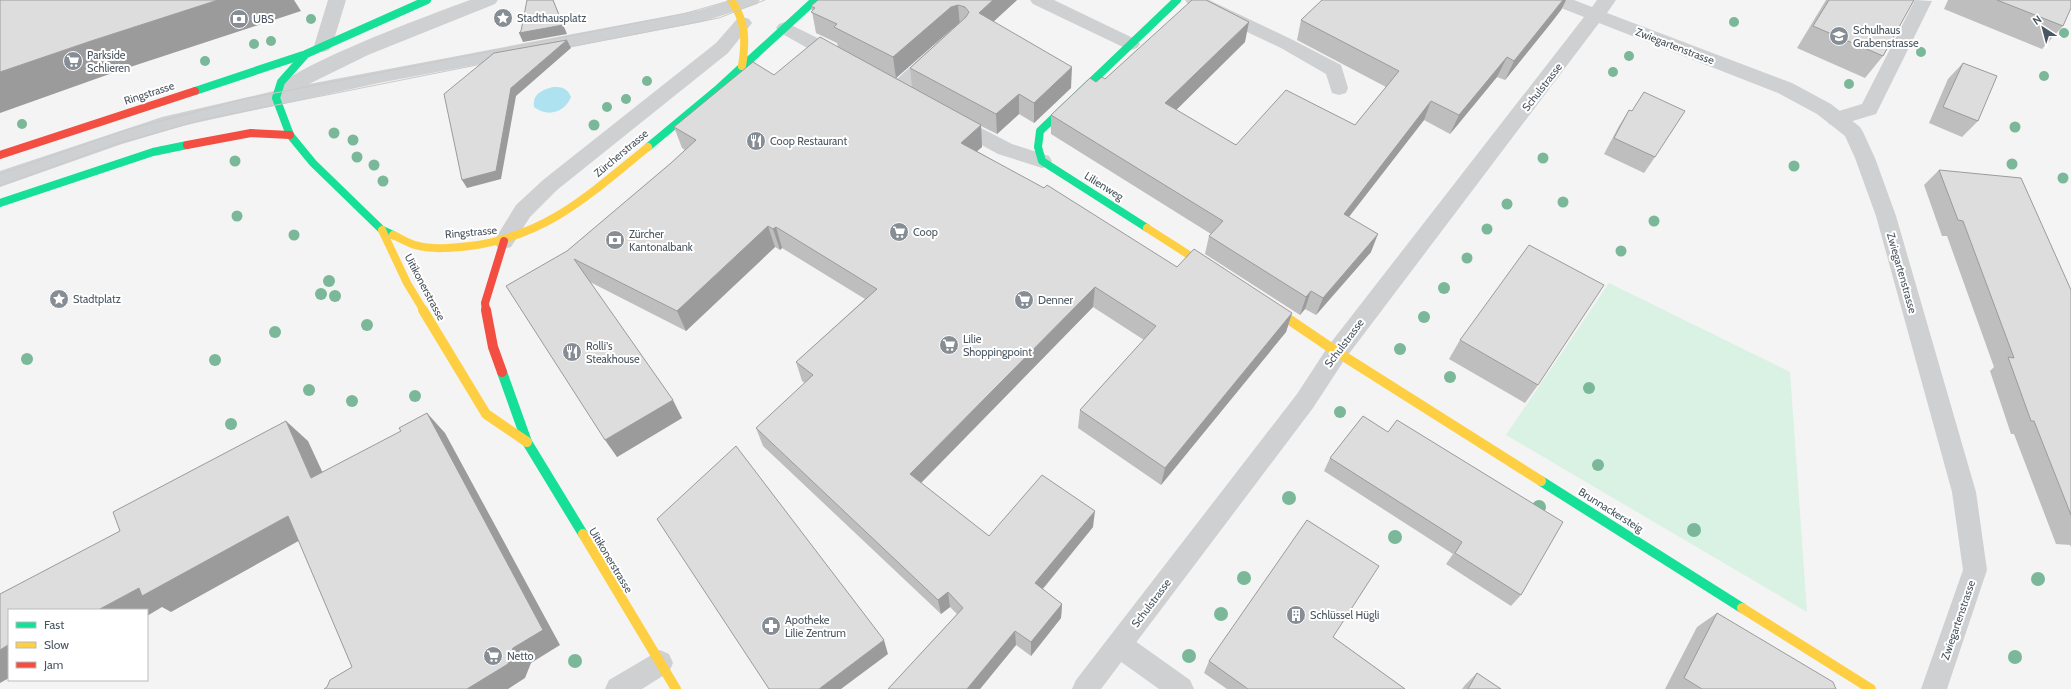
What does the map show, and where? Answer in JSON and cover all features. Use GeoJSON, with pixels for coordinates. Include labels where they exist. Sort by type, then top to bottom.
{"type":"FeatureCollection","features":[{"type":"Feature","properties":{"kind":"street"},"geometry":{"type":"LineString","coordinates":[[323,46],[337,0]]}},
{"type":"Feature","properties":{"kind":"street","name":"Ringstrasse"},"geometry":{"type":"LineString","coordinates":[[0,155],[84,126],[147,107],[306,54],[427,0]]}},
{"type":"Feature","properties":{"kind":"street"},"geometry":{"type":"LineString","coordinates":[[276,98],[297,81],[327,65],[461,9],[489,0]]}},
{"type":"Feature","properties":{"kind":"street","name":"Zürcherstrasse"},"geometry":{"type":"LineString","coordinates":[[504,241],[542,226],[599,187],[719,88],[815,0]]}},
{"type":"Feature","properties":{"kind":"street"},"geometry":{"type":"LineString","coordinates":[[1039,0],[1131,44]]}},
{"type":"Feature","properties":{"kind":"street"},"geometry":{"type":"LineString","coordinates":[[1042,161],[1038,147],[1040,130],[1177,0]]}},
{"type":"Feature","properties":{"kind":"street"},"geometry":{"type":"LineString","coordinates":[[1194,0],[1286,44],[1334,70],[1339,88]]}},
{"type":"Feature","properties":{"kind":"street","name":"Zwiegartenstrasse"},"geometry":{"type":"LineString","coordinates":[[1557,0],[1602,8],[1785,88],[1824,110],[1853,132],[1865,158],[1886,216],[1964,492],[1975,570],[1934,689]]}},
{"type":"Feature","properties":{"kind":"street"},"geometry":{"type":"LineString","coordinates":[[1836,119],[1869,109],[1923,1]]}},
{"type":"Feature","properties":{"kind":"street"},"geometry":{"type":"LineString","coordinates":[[0,179],[104,143],[185,118],[276,98],[685,20],[739,2],[747,44],[742,66]]}},
{"type":"Feature","properties":{"kind":"street","name":"Schulstrasse"},"geometry":{"type":"LineString","coordinates":[[1085,689],[1305,401],[1337,352],[1602,8]]}},
{"type":"Feature","properties":{"kind":"street"},"geometry":{"type":"LineString","coordinates":[[504,241],[523,211],[550,185],[722,48],[743,23]]}},
{"type":"Feature","properties":{"kind":"street"},"geometry":{"type":"LineString","coordinates":[[784,28],[856,67]]}},
{"type":"Feature","properties":{"kind":"street"},"geometry":{"type":"LineString","coordinates":[[897,90],[949,44]]}},
{"type":"Feature","properties":{"kind":"street","name":"Ringstrasse"},"geometry":{"type":"LineString","coordinates":[[306,54],[281,82],[276,98],[290,135],[313,163],[382,230],[416,245],[453,248],[504,241]]}},
{"type":"Feature","properties":{"kind":"street"},"geometry":{"type":"LineString","coordinates":[[938,112],[1005,150],[1042,161]]}},
{"type":"Feature","properties":{"kind":"street"},"geometry":{"type":"LineString","coordinates":[[0,203],[154,152],[217,138],[251,133],[290,135]]}},
{"type":"Feature","properties":{"kind":"street"},"geometry":{"type":"LineString","coordinates":[[0,203],[104,143]]}},
{"type":"Feature","properties":{"kind":"street","name":"Lilienweg"},"geometry":{"type":"LineString","coordinates":[[1042,161],[1221,275]]}},
{"type":"Feature","properties":{"kind":"street","name":"Uitikonerstrasse"},"geometry":{"type":"LineString","coordinates":[[382,230],[407,283],[486,414],[527,442]]}},
{"type":"Feature","properties":{"kind":"street","name":"Uitikonerstrasse"},"geometry":{"type":"LineString","coordinates":[[504,241],[485,303],[492,347],[527,442],[676,689]]}},
{"type":"Feature","properties":{"kind":"street"},"geometry":{"type":"LineString","coordinates":[[1259,300],[1337,352]]}},
{"type":"Feature","properties":{"kind":"street","name":"Brunnackersteig"},"geometry":{"type":"LineString","coordinates":[[1337,352],[1871,689]]}},
{"type":"Feature","properties":{"kind":"street"},"geometry":{"type":"LineString","coordinates":[[1119,645],[1181,689]]}},
{"type":"Feature","properties":{"kind":"street"},"geometry":{"type":"LineString","coordinates":[[618,689],[660,663]]}},
{"type":"Feature","properties":{"kind":"green space"},"geometry":{"type":"Polygon","coordinates":[[[1609,283],[1790,372],[1807,612],[1506,435],[1609,283]]]}},
{"type":"Feature","properties":{"kind":"water"},"geometry":{"type":"Polygon","coordinates":[[[553,87],[559,87],[568,92],[571,97],[565,106],[556,112],[550,113],[534,107],[536,96],[542,91],[553,87]]]}},
{"type":"Feature","properties":{"kind":"building"},"geometry":{"type":"Polygon","coordinates":[[[0,0],[218,0],[0,72],[0,0]]]}},
{"type":"Feature","properties":{"kind":"building"},"geometry":{"type":"Polygon","coordinates":[[[527,0],[553,0],[563,25],[519,33],[521,31],[527,0]]]}},
{"type":"Feature","properties":{"kind":"building"},"geometry":{"type":"Polygon","coordinates":[[[818,0],[993,0],[979,13],[1072,67],[1034,103],[1019,94],[996,114],[910,68],[966,17],[969,12],[965,7],[958,5],[951,7],[893,57],[834,27],[837,24],[811,12],[815,8],[811,6],[818,0]]]}},
{"type":"Feature","properties":{"kind":"building"},"geometry":{"type":"Polygon","coordinates":[[[1192,0],[1206,0],[1249,22],[1165,103],[1236,145],[1286,90],[1355,125],[1399,71],[1301,20],[1322,0],[1563,0],[1514,61],[1507,57],[1459,115],[1431,101],[1344,214],[1378,234],[1323,298],[1311,291],[1306,297],[1209,236],[1223,221],[1051,115],[1090,78],[1096,82],[1102,77],[1105,79],[1192,0]]]}},
{"type":"Feature","properties":{"kind":"building"},"geometry":{"type":"Polygon","coordinates":[[[1829,0],[1914,0],[1883,56],[1813,26],[1829,0]]]}},
{"type":"Feature","properties":{"kind":"building"},"geometry":{"type":"Polygon","coordinates":[[[1997,0],[2071,0],[2071,8],[2063,26],[1997,0]]]}},
{"type":"Feature","properties":{"kind":"building"},"geometry":{"type":"Polygon","coordinates":[[[820,37],[981,125],[961,143],[1044,188],[1047,185],[1177,267],[1194,249],[1292,313],[1165,468],[1080,410],[1156,326],[1095,287],[910,474],[989,536],[1042,475],[1095,511],[1035,583],[1062,604],[1031,642],[1015,631],[967,689],[888,689],[963,608],[948,592],[938,600],[756,428],[813,375],[796,362],[877,289],[776,227],[773,229],[768,226],[677,311],[574,259],[673,400],[605,440],[506,286],[567,251],[671,163],[696,140],[674,127],[753,62],[774,75],[820,37]]]}},
{"type":"Feature","properties":{"kind":"building"},"geometry":{"type":"Polygon","coordinates":[[[567,40],[511,88],[496,171],[462,180],[444,94],[494,53],[567,40]]]}},
{"type":"Feature","properties":{"kind":"building"},"geometry":{"type":"Polygon","coordinates":[[[1963,63],[1997,76],[1978,121],[1943,107],[1963,63]]]}},
{"type":"Feature","properties":{"kind":"building"},"geometry":{"type":"Polygon","coordinates":[[[1644,92],[1685,111],[1655,157],[1614,138],[1629,110],[1632,111],[1644,92]]]}},
{"type":"Feature","properties":{"kind":"building"},"geometry":{"type":"Polygon","coordinates":[[[1939,170],[2021,178],[2071,290],[2071,515],[2034,421],[2031,421],[2008,357],[2014,358],[1963,221],[1958,220],[1939,170]]]}},
{"type":"Feature","properties":{"kind":"building"},"geometry":{"type":"Polygon","coordinates":[[[1529,245],[1604,285],[1538,385],[1460,340],[1529,245]]]}},
{"type":"Feature","properties":{"kind":"building"},"geometry":{"type":"Polygon","coordinates":[[[427,413],[543,630],[513,648],[508,664],[467,689],[324,689],[327,687],[330,680],[352,667],[288,516],[142,596],[139,588],[100,609],[8,609],[8,645],[0,650],[0,594],[120,531],[113,512],[286,421],[311,478],[401,431],[399,428],[427,413]]]}},
{"type":"Feature","properties":{"kind":"building"},"geometry":{"type":"Polygon","coordinates":[[[1363,416],[1388,432],[1397,420],[1563,522],[1521,595],[1455,553],[1462,542],[1330,458],[1363,416]]]}},
{"type":"Feature","properties":{"kind":"building"},"geometry":{"type":"Polygon","coordinates":[[[736,446],[884,640],[819,689],[769,689],[657,519],[736,446]]]}},
{"type":"Feature","properties":{"kind":"building","name":"Schlüssel Hügli"},"geometry":{"type":"Polygon","coordinates":[[[1307,520],[1379,566],[1333,637],[1405,689],[1248,689],[1209,661],[1307,520]]]}},
{"type":"Feature","properties":{"kind":"building"},"geometry":{"type":"Polygon","coordinates":[[[1717,613],[1833,682],[1836,689],[1702,689],[1684,678],[1717,613]]]}},
{"type":"Feature","properties":{"kind":"building"},"geometry":{"type":"Polygon","coordinates":[[[1477,673],[1501,689],[1468,689],[1477,673]]]}},
{"type":"Feature","properties":{"kind":"tram line"},"geometry":{"type":"LineString","coordinates":[[0,174],[126,130],[244,99],[683,14],[732,0]]}},
{"type":"Feature","properties":{"kind":"tram line"},"geometry":{"type":"LineString","coordinates":[[560,49],[719,18],[765,0]]}},
{"type":"Feature","properties":{"kind":"tram line"},"geometry":{"type":"LineString","coordinates":[[0,186],[113,145],[206,119],[492,62]]}},
{"type":"Feature","properties":{"kind":"traffic: fast"},"geometry":{"type":"LineString","coordinates":[[393,235],[382,230],[313,163],[290,135],[276,98],[281,82],[306,54],[427,0]]}},
{"type":"Feature","properties":{"kind":"traffic: fast"},"geometry":{"type":"LineString","coordinates":[[648,147],[719,88],[815,0]]}},
{"type":"Feature","properties":{"kind":"traffic: fast"},"geometry":{"type":"LineString","coordinates":[[1147,228],[1042,161],[1038,147],[1040,131],[1177,0]]}},
{"type":"Feature","properties":{"kind":"traffic: fast"},"geometry":{"type":"LineString","coordinates":[[195,91],[303,55]]}},
{"type":"Feature","properties":{"kind":"traffic: fast"},"geometry":{"type":"LineString","coordinates":[[0,203],[153,152],[187,145]]}},
{"type":"Feature","properties":{"kind":"traffic: fast"},"geometry":{"type":"LineString","coordinates":[[502,372],[527,442],[583,534]]}},
{"type":"Feature","properties":{"kind":"traffic: fast"},"geometry":{"type":"LineString","coordinates":[[1541,481],[1742,608]]}},
{"type":"Feature","properties":{"kind":"traffic: slow"},"geometry":{"type":"LineString","coordinates":[[731,0],[743,23],[745,48],[742,66]]}},
{"type":"Feature","properties":{"kind":"traffic: slow"},"geometry":{"type":"LineString","coordinates":[[393,235],[415,245],[445,248],[480,245],[515,237],[543,225],[571,207],[648,147]]}},
{"type":"Feature","properties":{"kind":"traffic: slow"},"geometry":{"type":"LineString","coordinates":[[1147,228],[1214,271]]}},
{"type":"Feature","properties":{"kind":"traffic: slow"},"geometry":{"type":"LineString","coordinates":[[382,230],[407,283],[486,414],[527,442]]}},
{"type":"Feature","properties":{"kind":"traffic: slow"},"geometry":{"type":"LineString","coordinates":[[1265,303],[1337,352],[1541,481]]}},
{"type":"Feature","properties":{"kind":"traffic: slow"},"geometry":{"type":"LineString","coordinates":[[583,534],[676,689]]}},
{"type":"Feature","properties":{"kind":"traffic: slow"},"geometry":{"type":"LineString","coordinates":[[1742,608],[1871,689]]}},
{"type":"Feature","properties":{"kind":"traffic: jam"},"geometry":{"type":"LineString","coordinates":[[0,155],[195,91]]}},
{"type":"Feature","properties":{"kind":"traffic: jam"},"geometry":{"type":"LineString","coordinates":[[187,145],[251,133],[290,135]]}},
{"type":"Feature","properties":{"kind":"traffic: jam"},"geometry":{"type":"LineString","coordinates":[[502,372],[493,347],[485,303],[504,241]]}},
{"type":"Feature","properties":{"kind":"place","name":"Stadthausplatz"},"geometry":{"type":"Point","coordinates":[503,18]}},
{"type":"Feature","properties":{"kind":"place","name":"UBS"},"geometry":{"type":"Point","coordinates":[239,19]}},
{"type":"Feature","properties":{"kind":"place","name":"Schulhaus Grabenstrasse"},"geometry":{"type":"Point","coordinates":[1839,36]}},
{"type":"Feature","properties":{"kind":"place","name":"Parkside Schlieren"},"geometry":{"type":"Point","coordinates":[73,61]}},
{"type":"Feature","properties":{"kind":"place","name":"Coop Restaurant"},"geometry":{"type":"Point","coordinates":[756,141]}},
{"type":"Feature","properties":{"kind":"place","name":"Coop"},"geometry":{"type":"Point","coordinates":[899,232]}},
{"type":"Feature","properties":{"kind":"place","name":"Zürcher Kantonalbank"},"geometry":{"type":"Point","coordinates":[615,240]}},
{"type":"Feature","properties":{"kind":"place","name":"Stadtplatz"},"geometry":{"type":"Point","coordinates":[59,299]}},
{"type":"Feature","properties":{"kind":"place","name":"Denner"},"geometry":{"type":"Point","coordinates":[1024,300]}},
{"type":"Feature","properties":{"kind":"place","name":"Lilie Shoppingpoint"},"geometry":{"type":"Point","coordinates":[949,345]}},
{"type":"Feature","properties":{"kind":"place","name":"Rolli's Steakhouse"},"geometry":{"type":"Point","coordinates":[572,352]}},
{"type":"Feature","properties":{"kind":"place","name":"Schlüssel Hügli"},"geometry":{"type":"Point","coordinates":[1296,615]}},
{"type":"Feature","properties":{"kind":"place","name":"Apotheke Lilie Zentrum"},"geometry":{"type":"Point","coordinates":[771,626]}},
{"type":"Feature","properties":{"kind":"place","name":"Netto"},"geometry":{"type":"Point","coordinates":[493,656]}}]}
